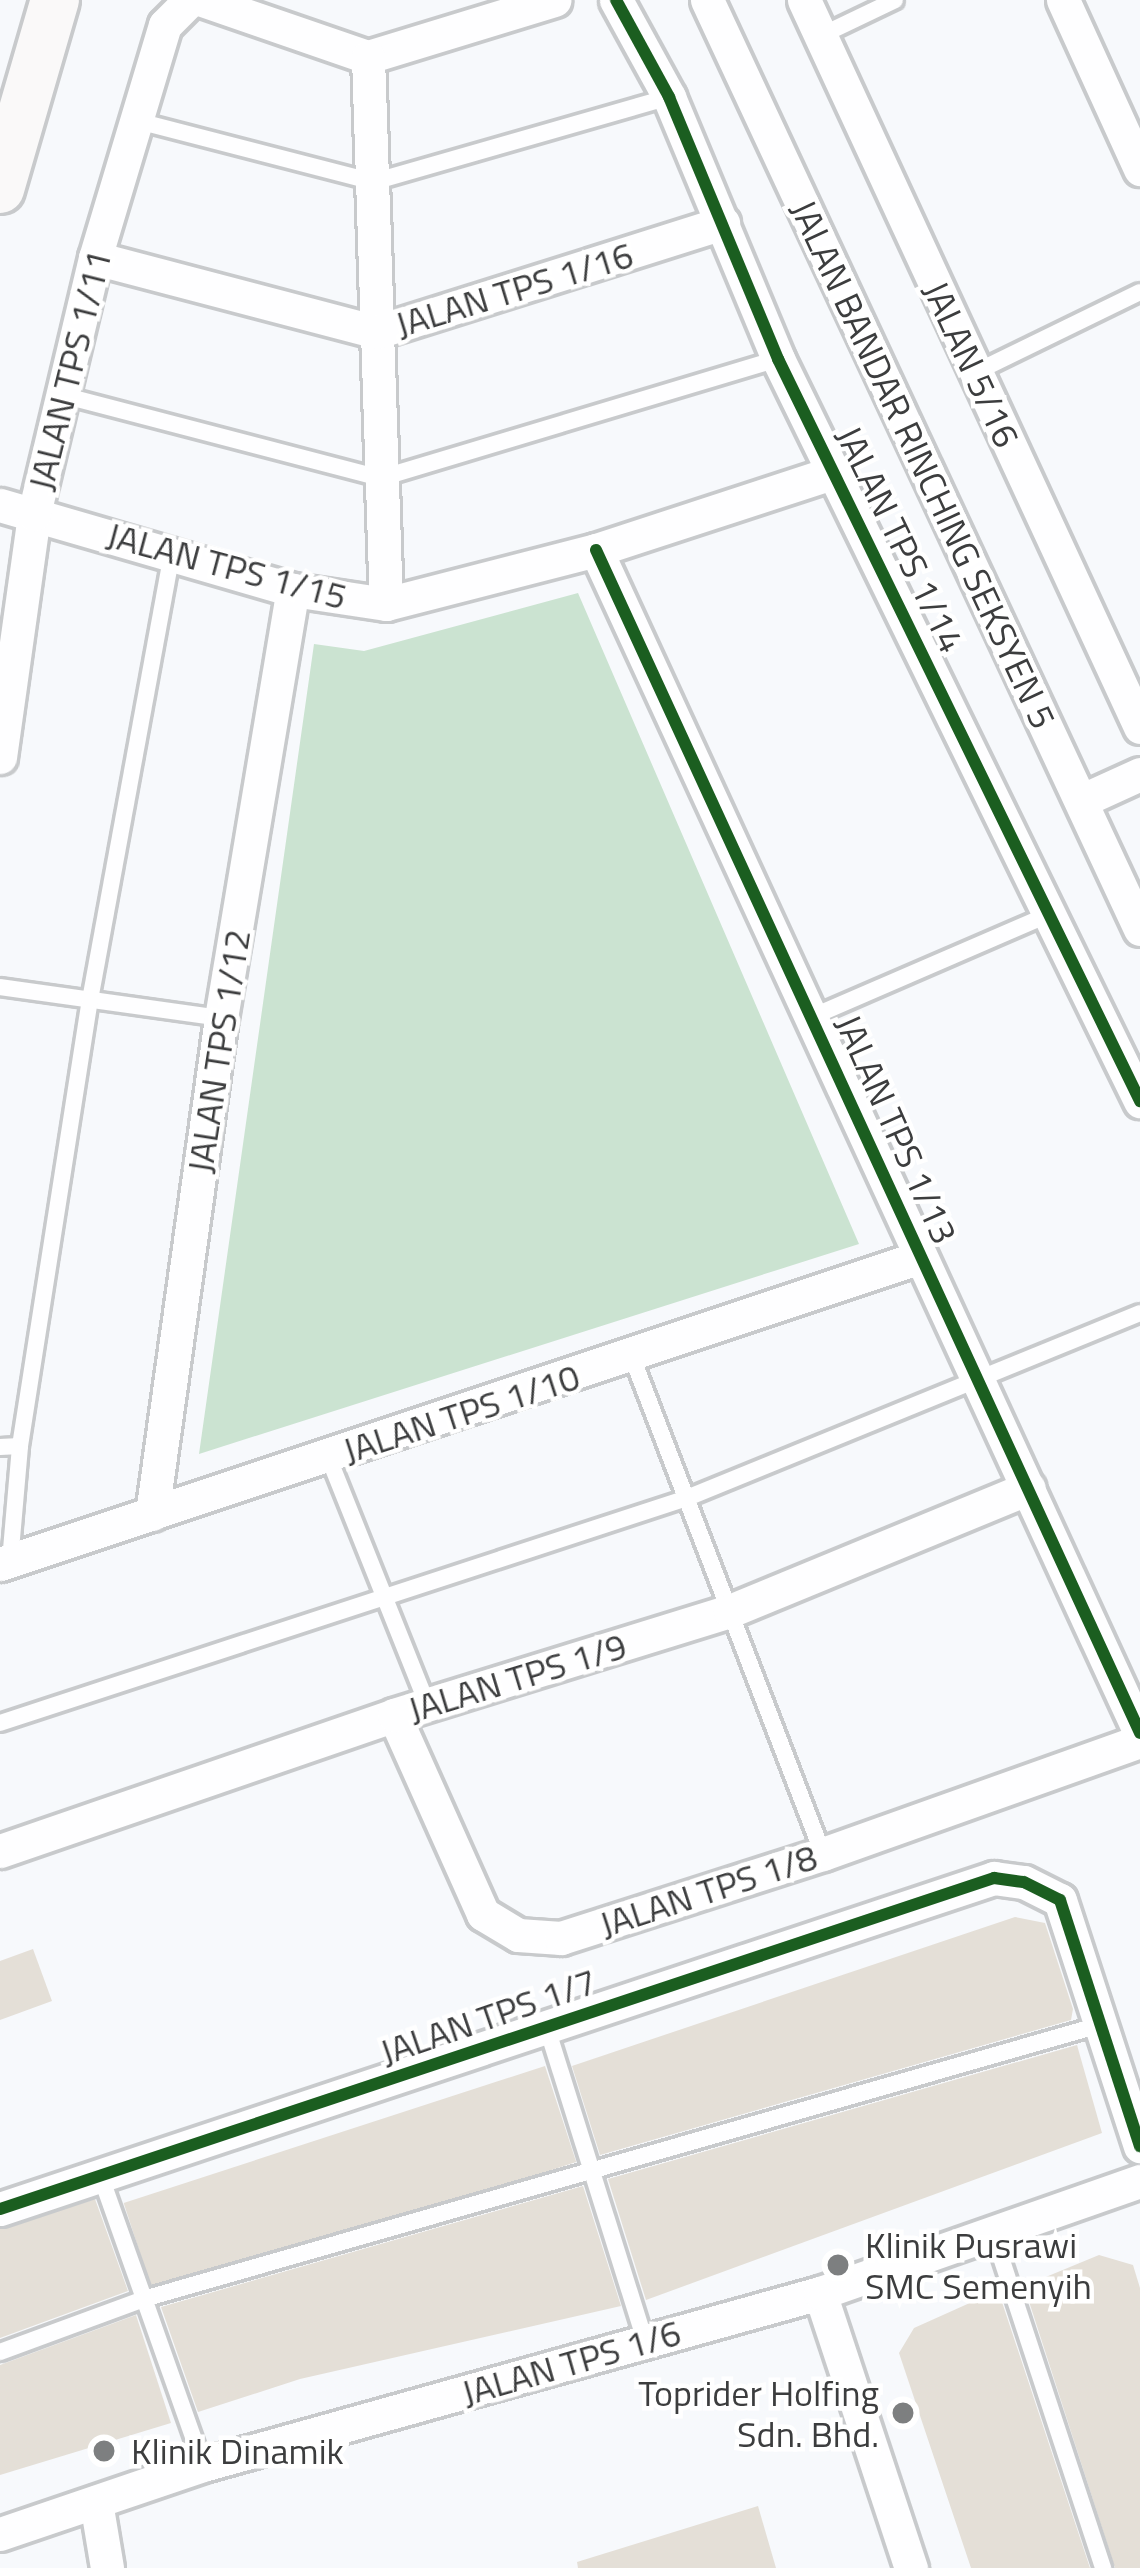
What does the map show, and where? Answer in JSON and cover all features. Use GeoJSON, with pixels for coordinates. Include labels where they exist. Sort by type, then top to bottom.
{"type":"FeatureCollection","features":[{"type":"Feature","properties":{"kind":"street"},"geometry":{"type":"LineString","coordinates":[[0,189],[55,0]]}},
{"type":"Feature","properties":{"kind":"street","name":"JALAN TPS 1/11"},"geometry":{"type":"LineString","coordinates":[[0,757],[34,514],[95,258],[165,25],[190,0]]}},
{"type":"Feature","properties":{"kind":"street"},"geometry":{"type":"LineString","coordinates":[[202,0],[368,57],[555,0]]}},
{"type":"Feature","properties":{"kind":"street","name":"JALAN TPS 1/14"},"geometry":{"type":"LineString","coordinates":[[616,0],[669,97],[778,358],[1140,1101]]}},
{"type":"Feature","properties":{"kind":"street","name":"JALAN BANDAR RINCHING SEKSYEN 5"},"geometry":{"type":"LineString","coordinates":[[707,0],[1140,929]]}},
{"type":"Feature","properties":{"kind":"street","name":"JALAN 5/16"},"geometry":{"type":"LineString","coordinates":[[804,0],[1140,728]]}},
{"type":"Feature","properties":{"kind":"street"},"geometry":{"type":"LineString","coordinates":[[1064,0],[1139,162]]}},
{"type":"Feature","properties":{"kind":"street"},"geometry":{"type":"LineString","coordinates":[[368,57],[386,604]]}},
{"type":"Feature","properties":{"kind":"street","name":"JALAN TPS 1/16"},"geometry":{"type":"LineString","coordinates":[[95,258],[377,332],[723,223]]}},
{"type":"Feature","properties":{"kind":"street","name":"JALAN TPS 1/15"},"geometry":{"type":"LineString","coordinates":[[0,505],[293,590],[386,604],[596,550],[834,472]]}},
{"type":"Feature","properties":{"kind":"street","name":"JALAN TPS 1/13"},"geometry":{"type":"LineString","coordinates":[[596,550],[980,1378],[1140,1737]]}},
{"type":"Feature","properties":{"kind":"street","name":"JALAN TPS 1/12"},"geometry":{"type":"LineString","coordinates":[[152,1514],[221,1018],[293,590]]}},
{"type":"Feature","properties":{"kind":"street"},"geometry":{"type":"LineString","coordinates":[[1081,801],[1140,774]]}},
{"type":"Feature","properties":{"kind":"street","name":"JALAN TPS 1/10"},"geometry":{"type":"LineString","coordinates":[[5,1563],[920,1257]]}},
{"type":"Feature","properties":{"kind":"street","name":"JALAN TPS 1/9"},"geometry":{"type":"LineString","coordinates":[[0,1852],[394,1715],[730,1611],[1029,1488]]}},
{"type":"Feature","properties":{"kind":"street","name":"JALAN TPS 1/8"},"geometry":{"type":"LineString","coordinates":[[394,1715],[483,1914],[518,1936],[561,1938],[824,1854],[1140,1737]]}},
{"type":"Feature","properties":{"kind":"street","name":"JALAN TPS 1/7"},"geometry":{"type":"LineString","coordinates":[[0,2209],[994,1878],[1024,1882],[1060,1900],[1103,2024]]}},
{"type":"Feature","properties":{"kind":"street"},"geometry":{"type":"LineString","coordinates":[[1103,2024],[1140,2146]]}},
{"type":"Feature","properties":{"kind":"street","name":"JALAN TPS 1/6"},"geometry":{"type":"LineString","coordinates":[[0,2534],[202,2465],[820,2293],[1140,2181]]}},
{"type":"Feature","properties":{"kind":"street"},"geometry":{"type":"LineString","coordinates":[[820,2293],[911,2568]]}},
{"type":"Feature","properties":{"kind":"street"},"geometry":{"type":"LineString","coordinates":[[96,2502],[107,2568]]}},
{"type":"Feature","properties":{"kind":"lane"},"geometry":{"type":"LineString","coordinates":[[820,36],[895,0]]}},
{"type":"Feature","properties":{"kind":"lane"},"geometry":{"type":"LineString","coordinates":[[133,120],[373,182],[669,97]]}},
{"type":"Feature","properties":{"kind":"lane"},"geometry":{"type":"LineString","coordinates":[[976,372],[1140,292]]}},
{"type":"Feature","properties":{"kind":"lane"},"geometry":{"type":"LineString","coordinates":[[62,394],[381,478],[778,358]]}},
{"type":"Feature","properties":{"kind":"lane"},"geometry":{"type":"LineString","coordinates":[[5,1563],[89,1000],[172,553]]}},
{"type":"Feature","properties":{"kind":"lane"},"geometry":{"type":"LineString","coordinates":[[814,1016],[1052,914]]}},
{"type":"Feature","properties":{"kind":"lane"},"geometry":{"type":"LineString","coordinates":[[0,987],[221,1018]]}},
{"type":"Feature","properties":{"kind":"lane"},"geometry":{"type":"LineString","coordinates":[[0,1723],[687,1498],[1140,1313]]}},
{"type":"Feature","properties":{"kind":"lane"},"geometry":{"type":"LineString","coordinates":[[632,1357],[824,1854]]}},
{"type":"Feature","properties":{"kind":"lane"},"geometry":{"type":"LineString","coordinates":[[0,1447],[20,1446]]}},
{"type":"Feature","properties":{"kind":"lane"},"geometry":{"type":"LineString","coordinates":[[328,1456],[428,1706]]}},
{"type":"Feature","properties":{"kind":"lane"},"geometry":{"type":"LineString","coordinates":[[0,2352],[147,2298],[1103,2024]]}},
{"type":"Feature","properties":{"kind":"lane"},"geometry":{"type":"LineString","coordinates":[[547,2028],[644,2341]]}},
{"type":"Feature","properties":{"kind":"lane"},"geometry":{"type":"LineString","coordinates":[[101,2177],[202,2465]]}},
{"type":"Feature","properties":{"kind":"lane"},"geometry":{"type":"LineString","coordinates":[[993,2233],[1103,2568]]}},
{"type":"Feature","properties":{"kind":"green space"},"geometry":{"type":"Polygon","coordinates":[[[578,593],[859,1244],[199,1454],[314,644],[364,651],[578,593]]]}},
{"type":"Feature","properties":{"kind":"building"},"geometry":{"type":"Polygon","coordinates":[[[1015,1917],[1045,1923],[1073,2009],[1071,2020],[600,2155],[572,2066],[1015,1917]]]}},
{"type":"Feature","properties":{"kind":"building"},"geometry":{"type":"Polygon","coordinates":[[[33,1949],[52,2001],[0,2020],[0,1961],[33,1949]]]}},
{"type":"Feature","properties":{"kind":"building"},"geometry":{"type":"Polygon","coordinates":[[[1077,2045],[1102,2133],[646,2300],[608,2179],[1077,2045]]]}},
{"type":"Feature","properties":{"kind":"building"},"geometry":{"type":"Polygon","coordinates":[[[545,2066],[576,2162],[155,2299],[124,2203],[545,2066]]]}},
{"type":"Feature","properties":{"kind":"building"},"geometry":{"type":"Polygon","coordinates":[[[583,2186],[621,2306],[300,2379],[198,2412],[161,2307],[583,2186]]]}},
{"type":"Feature","properties":{"kind":"building"},"geometry":{"type":"Polygon","coordinates":[[[95,2199],[128,2291],[0,2338],[0,2229],[95,2199]]]}},
{"type":"Feature","properties":{"kind":"building"},"geometry":{"type":"Polygon","coordinates":[[[1099,2255],[1133,2265],[1140,2288],[1140,2568],[1115,2568],[1024,2286],[1099,2255]]]}},
{"type":"Feature","properties":{"kind":"building"},"geometry":{"type":"Polygon","coordinates":[[[992,2293],[994,2299],[1000,2296],[1090,2568],[971,2568],[899,2353],[914,2328],[992,2293]]]}},
{"type":"Feature","properties":{"kind":"building"},"geometry":{"type":"Polygon","coordinates":[[[136,2315],[171,2423],[0,2475],[0,2365],[136,2315]]]}},
{"type":"Feature","properties":{"kind":"building"},"geometry":{"type":"Polygon","coordinates":[[[758,2506],[776,2568],[578,2568],[577,2562],[758,2506]]]}},
{"type":"Feature","properties":{"kind":"cycle path"},"geometry":{"type":"LineString","coordinates":[[616,0],[669,97],[778,359],[1140,1101]]}},
{"type":"Feature","properties":{"kind":"cycle path"},"geometry":{"type":"LineString","coordinates":[[596,550],[1140,1733]]}},
{"type":"Feature","properties":{"kind":"cycle path"},"geometry":{"type":"LineString","coordinates":[[0,2209],[994,1878],[1024,1882],[1060,1900],[1140,2146]]}},
{"type":"Feature","properties":{"kind":"place","name":"Klinik Pusrawi SMC Semenyih"},"geometry":{"type":"Point","coordinates":[838,2265]}},
{"type":"Feature","properties":{"kind":"place","name":"Toprider Holfing Sdn. Bhd."},"geometry":{"type":"Point","coordinates":[903,2413]}},
{"type":"Feature","properties":{"kind":"place","name":"Klinik Dinamik"},"geometry":{"type":"Point","coordinates":[104,2451]}}]}
